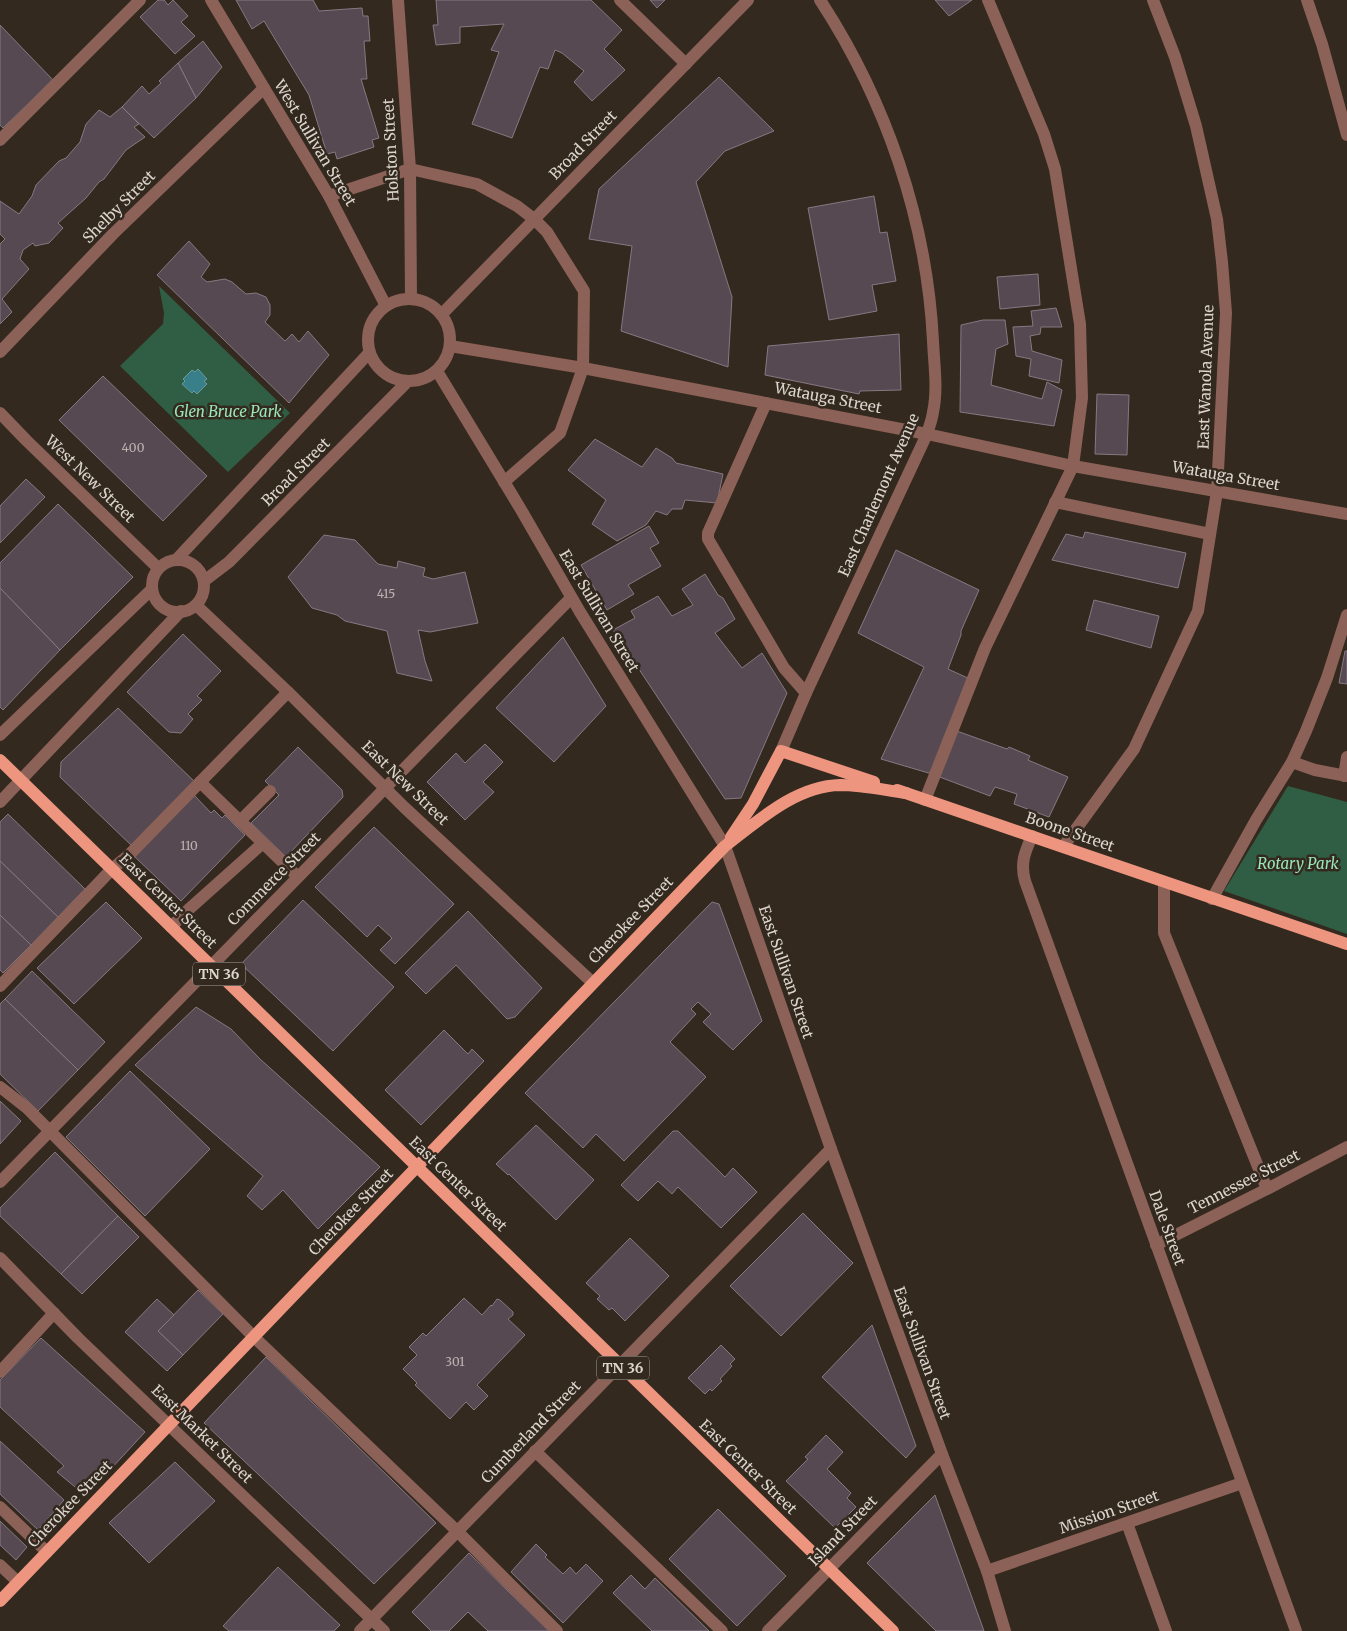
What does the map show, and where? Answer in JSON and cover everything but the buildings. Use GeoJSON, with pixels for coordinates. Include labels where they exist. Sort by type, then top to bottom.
{"type":"FeatureCollection","features":[{"type":"Feature","properties":{"kind":"main road","name":"Boone Street"},"geometry":{"type":"LineString","coordinates":[[781,751],[1347,944]]}},
{"type":"Feature","properties":{"kind":"main road","name":"East Charlemont Avenue"},"geometry":{"type":"LineString","coordinates":[[725,846],[753,804],[781,751]]}},
{"type":"Feature","properties":{"kind":"main road","name":"East Center Street"},"geometry":{"type":"LineString","coordinates":[[0,760],[893,1631]]}},
{"type":"Feature","properties":{"kind":"main road"},"geometry":{"type":"LineString","coordinates":[[725,846],[778,806],[804,793],[821,788],[839,785],[860,786],[906,793]]}},
{"type":"Feature","properties":{"kind":"main road","name":"Cherokee Street"},"geometry":{"type":"LineString","coordinates":[[0,1601],[725,846]]}},
{"type":"Feature","properties":{"kind":"street"},"geometry":{"type":"LineString","coordinates":[[0,140],[140,0]]}},
{"type":"Feature","properties":{"kind":"street","name":"West Sullivan Street"},"geometry":{"type":"LineString","coordinates":[[211,0],[329,196],[386,306]]}},
{"type":"Feature","properties":{"kind":"street","name":"Holston Street"},"geometry":{"type":"LineString","coordinates":[[398,0],[410,169],[411,299]]}},
{"type":"Feature","properties":{"kind":"street"},"geometry":{"type":"LineString","coordinates":[[620,0],[686,64]]}},
{"type":"Feature","properties":{"kind":"street","name":"Broad Street"},"geometry":{"type":"LineString","coordinates":[[442,314],[748,0]]}},
{"type":"Feature","properties":{"kind":"street","name":"East Charlemont Avenue"},"geometry":{"type":"LineString","coordinates":[[781,751],[806,692],[927,434],[934,411],[935,377],[932,318],[925,265],[913,210],[897,156],[874,96],[820,0]]}},
{"type":"Feature","properties":{"kind":"street"},"geometry":{"type":"LineString","coordinates":[[925,800],[984,648],[1073,466],[1082,398],[1080,324],[1055,169],[1044,134],[988,0]]}},
{"type":"Feature","properties":{"kind":"street","name":"East Wanola Avenue"},"geometry":{"type":"LineString","coordinates":[[1063,847],[1134,749],[1198,611],[1217,491],[1226,313],[1217,219],[1196,126],[1175,57],[1152,0]]}},
{"type":"Feature","properties":{"kind":"street"},"geometry":{"type":"LineString","coordinates":[[1307,0],[1322,44],[1347,135]]}},
{"type":"Feature","properties":{"kind":"street","name":"Shelby Street"},"geometry":{"type":"LineString","coordinates":[[0,352],[113,234],[264,88]]}},
{"type":"Feature","properties":{"kind":"street"},"geometry":{"type":"LineString","coordinates":[[329,196],[410,169],[477,184],[518,206],[534,219],[547,232],[584,291],[583,368],[560,433],[504,482]]}},
{"type":"Feature","properties":{"kind":"street"},"geometry":{"type":"LineString","coordinates":[[411,299],[423,301],[433,306],[442,314],[448,324],[450,346],[444,363],[437,371],[418,381],[407,382],[395,379],[384,373],[375,364],[369,353],[367,340],[370,327],[376,315],[386,306],[398,300],[411,299]]}},
{"type":"Feature","properties":{"kind":"street","name":"Watauga Street"},"geometry":{"type":"LineString","coordinates":[[450,346],[583,368],[927,434],[1073,466],[1347,514]]}},
{"type":"Feature","properties":{"kind":"street","name":"Broad Street"},"geometry":{"type":"LineString","coordinates":[[176,560],[369,353]]}},
{"type":"Feature","properties":{"kind":"street","name":"East Sullivan Street"},"geometry":{"type":"LineString","coordinates":[[437,371],[571,598],[725,846],[831,1149],[942,1454],[988,1571],[1004,1631]]}},
{"type":"Feature","properties":{"kind":"street","name":"Broad Street"},"geometry":{"type":"LineString","coordinates":[[204,581],[230,562],[407,382]]}},
{"type":"Feature","properties":{"kind":"street"},"geometry":{"type":"LineString","coordinates":[[766,403],[708,533],[708,539],[784,668],[806,692]]}},
{"type":"Feature","properties":{"kind":"street","name":"West New Street"},"geometry":{"type":"LineString","coordinates":[[0,413],[158,568]]}},
{"type":"Feature","properties":{"kind":"street"},"geometry":{"type":"LineString","coordinates":[[1055,502],[1210,534]]}},
{"type":"Feature","properties":{"kind":"street"},"geometry":{"type":"LineString","coordinates":[[176,560],[189,562],[196,567],[204,581],[204,590],[196,605],[181,611],[172,611],[158,603],[152,589],[152,582],[158,568],[165,563],[176,560]]}},
{"type":"Feature","properties":{"kind":"street"},"geometry":{"type":"LineString","coordinates":[[0,735],[152,589]]}},
{"type":"Feature","properties":{"kind":"street","name":"Commerce Street"},"geometry":{"type":"LineString","coordinates":[[0,1182],[571,598]]}},
{"type":"Feature","properties":{"kind":"street","name":"East New Street"},"geometry":{"type":"LineString","coordinates":[[196,605],[385,788],[593,983]]}},
{"type":"Feature","properties":{"kind":"street"},"geometry":{"type":"LineString","coordinates":[[0,802],[181,611]]}},
{"type":"Feature","properties":{"kind":"street"},"geometry":{"type":"LineString","coordinates":[[1212,899],[1256,820],[1292,762],[1327,678],[1347,615]]}},
{"type":"Feature","properties":{"kind":"street"},"geometry":{"type":"LineString","coordinates":[[0,986],[288,692]]}},
{"type":"Feature","properties":{"kind":"street"},"geometry":{"type":"LineString","coordinates":[[1292,762],[1315,770],[1345,776],[1347,757]]}},
{"type":"Feature","properties":{"kind":"street"},"geometry":{"type":"LineString","coordinates":[[200,782],[298,877]]}},
{"type":"Feature","properties":{"kind":"street"},"geometry":{"type":"LineString","coordinates":[[240,821],[270,791]]}},
{"type":"Feature","properties":{"kind":"street","name":"Dale Street"},"geometry":{"type":"LineString","coordinates":[[1032,836],[1022,859],[1025,881],[1296,1631]]}},
{"type":"Feature","properties":{"kind":"street"},"geometry":{"type":"LineString","coordinates":[[171,927],[263,843]]}},
{"type":"Feature","properties":{"kind":"street"},"geometry":{"type":"LineString","coordinates":[[1164,883],[1164,933],[1267,1189]]}},
{"type":"Feature","properties":{"kind":"street"},"geometry":{"type":"LineString","coordinates":[[0,1087],[27,1108],[254,1337],[457,1531],[557,1631]]}},
{"type":"Feature","properties":{"kind":"street","name":"Tennessee Street"},"geometry":{"type":"LineString","coordinates":[[1156,1245],[1347,1147]]}},
{"type":"Feature","properties":{"kind":"street","name":"Cumberland Street"},"geometry":{"type":"LineString","coordinates":[[360,1631],[831,1149]]}},
{"type":"Feature","properties":{"kind":"street","name":"East Market Street"},"geometry":{"type":"LineString","coordinates":[[0,1258],[168,1426],[384,1631]]}},
{"type":"Feature","properties":{"kind":"street"},"geometry":{"type":"LineString","coordinates":[[0,1372],[54,1313]]}},
{"type":"Feature","properties":{"kind":"street"},"geometry":{"type":"LineString","coordinates":[[536,1451],[722,1631]]}},
{"type":"Feature","properties":{"kind":"street","name":"Island Street"},"geometry":{"type":"LineString","coordinates":[[768,1631],[942,1454]]}},
{"type":"Feature","properties":{"kind":"street","name":"Mission Street"},"geometry":{"type":"LineString","coordinates":[[988,1571],[1242,1483]]}},
{"type":"Feature","properties":{"kind":"street"},"geometry":{"type":"LineString","coordinates":[[0,1507],[47,1552]]}},
{"type":"Feature","properties":{"kind":"street"},"geometry":{"type":"LineString","coordinates":[[1127,1523],[1166,1631]]}},
{"type":"Feature","properties":{"kind":"street"},"geometry":{"type":"LineString","coordinates":[[0,1565],[18,1582]]}},
{"type":"Feature","properties":{"kind":"green space","name":"Glen Bruce Park"},"geometry":{"type":"Polygon","coordinates":[[[159,286],[290,413],[228,472],[120,366],[163,324],[164,313],[159,286]]]}},
{"type":"Feature","properties":{"kind":"green space","name":"Rotary Park"},"geometry":{"type":"Polygon","coordinates":[[[1288,786],[1347,802],[1347,934],[1224,891],[1288,786]]]}},
{"type":"Feature","properties":{"kind":"water"},"geometry":{"type":"Polygon","coordinates":[[[198,369],[207,379],[204,381],[207,384],[197,394],[194,391],[192,393],[182,384],[185,381],[183,379],[192,370],[195,372],[198,369]]]}}]}
